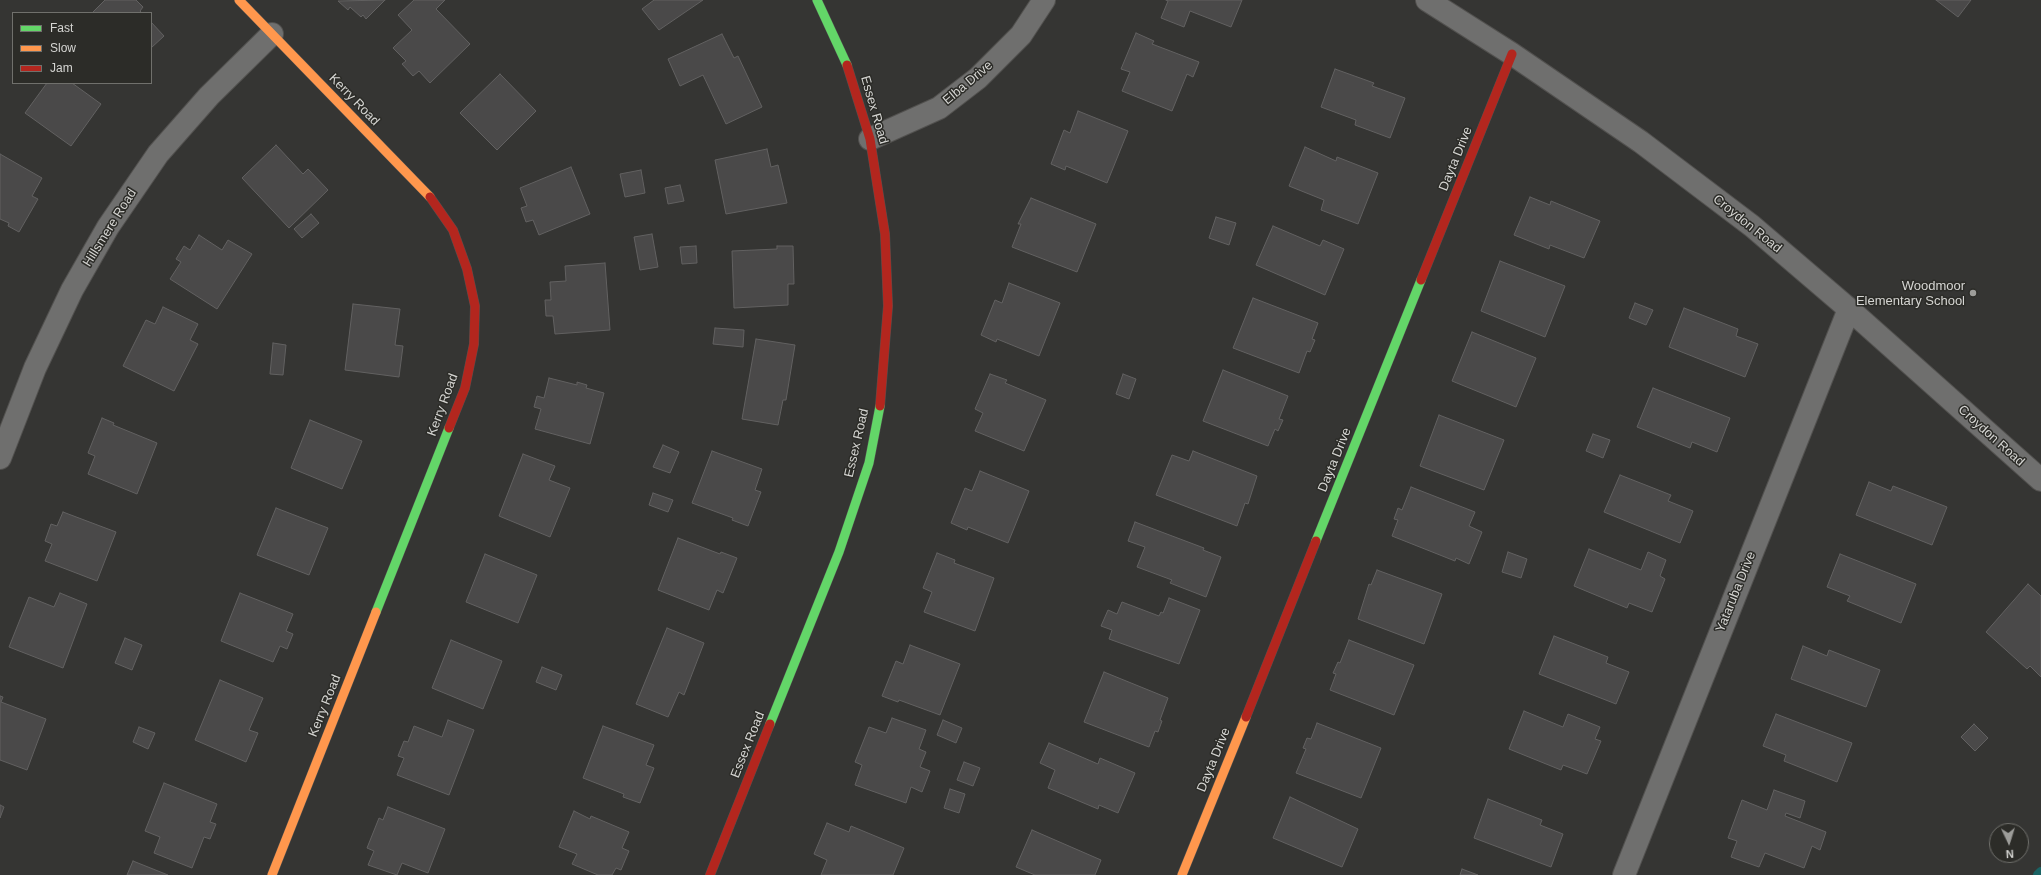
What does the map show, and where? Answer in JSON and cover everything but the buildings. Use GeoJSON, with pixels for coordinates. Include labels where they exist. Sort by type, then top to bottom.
{"type":"FeatureCollection","features":[{"type":"Feature","properties":{"kind":"street","name":"Kerry Road"},"geometry":{"type":"LineString","coordinates":[[239,0],[432,200],[454,230],[467,269],[475,306],[474,344],[464,388],[272,875]]}},
{"type":"Feature","properties":{"kind":"street","name":"Essex Road"},"geometry":{"type":"LineString","coordinates":[[710,875],[839,552],[868,463],[882,394],[888,306],[885,234],[870,139],[844,57],[817,0]]}},
{"type":"Feature","properties":{"kind":"street","name":"Elba Drive"},"geometry":{"type":"LineString","coordinates":[[870,139],[939,108],[978,78],[1021,35],[1044,0]]}},
{"type":"Feature","properties":{"kind":"street","name":"Croydon Road"},"geometry":{"type":"LineString","coordinates":[[1427,0],[1512,54],[1641,142],[1746,222],[1849,309],[2041,480]]}},
{"type":"Feature","properties":{"kind":"street","name":"Hillsmere Road"},"geometry":{"type":"LineString","coordinates":[[0,458],[36,368],[65,304],[108,227],[158,154],[209,96],[272,34]]}},
{"type":"Feature","properties":{"kind":"street","name":"Dayta Drive"},"geometry":{"type":"LineString","coordinates":[[1182,875],[1512,54]]}},
{"type":"Feature","properties":{"kind":"street","name":"Yataruba Drive"},"geometry":{"type":"LineString","coordinates":[[1624,875],[1849,309]]}},
{"type":"Feature","properties":{"kind":"waterway"},"geometry":{"type":"LineString","coordinates":[[2038,875],[2041,872]]}},
{"type":"Feature","properties":{"kind":"traffic: fast"},"geometry":{"type":"LineString","coordinates":[[817,0],[847,65]]}},
{"type":"Feature","properties":{"kind":"traffic: fast"},"geometry":{"type":"LineString","coordinates":[[1316,541],[1421,280]]}},
{"type":"Feature","properties":{"kind":"traffic: fast"},"geometry":{"type":"LineString","coordinates":[[770,724],[839,552],[869,463],[880,406]]}},
{"type":"Feature","properties":{"kind":"traffic: fast"},"geometry":{"type":"LineString","coordinates":[[376,612],[449,428]]}},
{"type":"Feature","properties":{"kind":"traffic: slow"},"geometry":{"type":"LineString","coordinates":[[239,0],[430,197]]}},
{"type":"Feature","properties":{"kind":"traffic: slow"},"geometry":{"type":"LineString","coordinates":[[272,875],[376,612]]}},
{"type":"Feature","properties":{"kind":"traffic: slow"},"geometry":{"type":"LineString","coordinates":[[1182,875],[1246,717]]}},
{"type":"Feature","properties":{"kind":"traffic: jam"},"geometry":{"type":"LineString","coordinates":[[1421,280],[1512,54]]}},
{"type":"Feature","properties":{"kind":"traffic: jam"},"geometry":{"type":"LineString","coordinates":[[847,65],[870,139],[885,234],[888,306],[880,406]]}},
{"type":"Feature","properties":{"kind":"traffic: jam"},"geometry":{"type":"LineString","coordinates":[[430,197],[453,230],[467,269],[475,306],[474,344],[465,388],[449,428]]}},
{"type":"Feature","properties":{"kind":"traffic: jam"},"geometry":{"type":"LineString","coordinates":[[1246,717],[1316,541]]}},
{"type":"Feature","properties":{"kind":"traffic: jam"},"geometry":{"type":"LineString","coordinates":[[710,875],[770,724]]}},
{"type":"Feature","properties":{"kind":"place","name":"Woodmoor Elementary School"},"geometry":{"type":"Point","coordinates":[1973,293]}}]}
